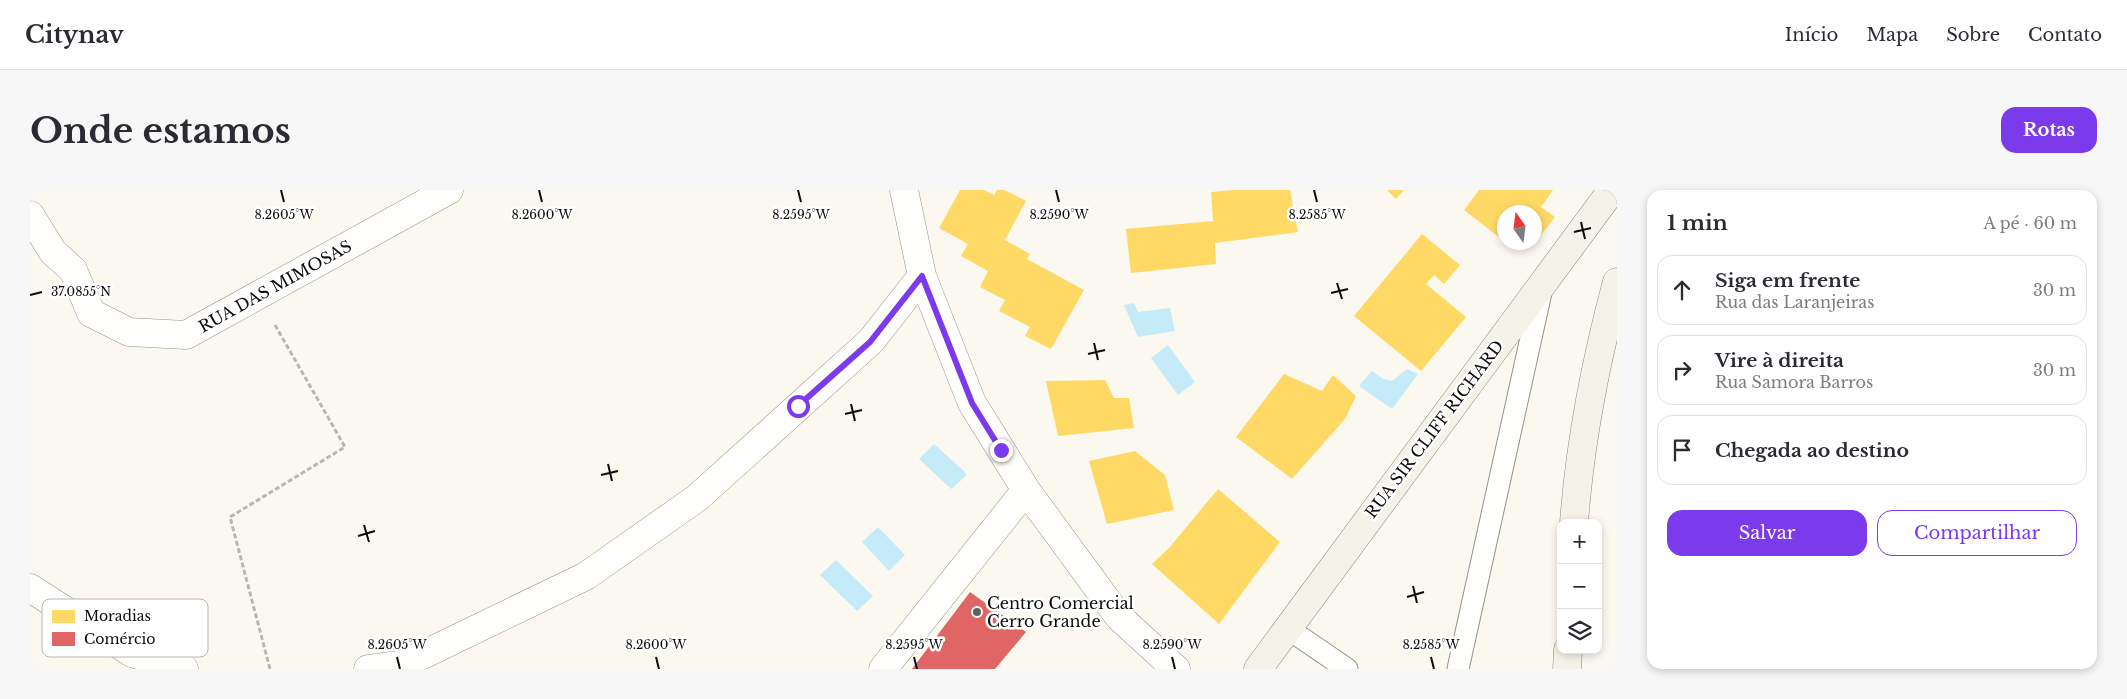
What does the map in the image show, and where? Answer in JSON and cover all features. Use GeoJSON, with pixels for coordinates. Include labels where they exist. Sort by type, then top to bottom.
{"type":"FeatureCollection","features":[{"type":"Feature","properties":{"kind":"street","name":"RUA DAS MIMOSAS"},"geometry":{"type":"LineString","coordinates":[[30,215],[54,252],[73,270],[91,313],[129,332],[186,335],[449,190]]}},
{"type":"Feature","properties":{"kind":"street"},"geometry":{"type":"LineString","coordinates":[[904,190],[922,276],[972,403],[1026,490],[1119,617],[1176,669]]}},
{"type":"Feature","properties":{"kind":"street","name":"RUA SIR CLIFF RICHARD"},"geometry":{"type":"LineString","coordinates":[[1258,669],[1612,190]]}},
{"type":"Feature","properties":{"kind":"street"},"geometry":{"type":"LineString","coordinates":[[368,669],[404,664],[586,576],[697,498],[870,342],[922,276]]}},
{"type":"Feature","properties":{"kind":"street"},"geometry":{"type":"LineString","coordinates":[[1574,519],[1577,482],[1602,336],[1617,282]]}},
{"type":"Feature","properties":{"kind":"street"},"geometry":{"type":"LineString","coordinates":[[883,669],[1026,490]]}},
{"type":"Feature","properties":{"kind":"street"},"geometry":{"type":"LineString","coordinates":[[30,588],[47,599]]}},
{"type":"Feature","properties":{"kind":"street"},"geometry":{"type":"LineString","coordinates":[[1567,669],[1568,654]]}},
{"type":"Feature","properties":{"kind":"street"},"geometry":{"type":"LineString","coordinates":[[145,657],[184,669]]}},
{"type":"Feature","properties":{"kind":"lane"},"geometry":{"type":"LineString","coordinates":[[1458,669],[1543,282]]}},
{"type":"Feature","properties":{"kind":"lane"},"geometry":{"type":"LineString","coordinates":[[1287,628],[1347,669]]}},
{"type":"Feature","properties":{"kind":"path"},"geometry":{"type":"LineString","coordinates":[[258,296],[345,447],[230,517],[270,669]]}},
{"type":"Feature","properties":{"kind":"water"},"geometry":{"type":"Polygon","coordinates":[[[1134,303],[1138,312],[1170,308],[1175,331],[1138,337],[1124,305],[1134,303]]]}},
{"type":"Feature","properties":{"kind":"water"},"geometry":{"type":"Polygon","coordinates":[[[1168,345],[1195,382],[1178,395],[1151,358],[1168,345]]]}},
{"type":"Feature","properties":{"kind":"water"},"geometry":{"type":"Polygon","coordinates":[[[1407,369],[1418,374],[1392,409],[1359,386],[1372,371],[1383,379],[1392,381],[1407,369]]]}},
{"type":"Feature","properties":{"kind":"water"},"geometry":{"type":"Polygon","coordinates":[[[934,444],[965,472],[966,476],[951,489],[919,459],[934,444]]]}},
{"type":"Feature","properties":{"kind":"water"},"geometry":{"type":"Polygon","coordinates":[[[878,527],[905,555],[889,571],[862,542],[878,527]]]}},
{"type":"Feature","properties":{"kind":"water"},"geometry":{"type":"Polygon","coordinates":[[[836,560],[873,596],[857,611],[820,575],[836,560]]]}},
{"type":"Feature","properties":{"kind":"building: Moradias"},"geometry":{"type":"Polygon","coordinates":[[[960,190],[984,190],[994,195],[997,190],[1005,190],[1026,201],[1005,240],[1030,254],[1027,259],[1084,290],[1051,349],[1025,336],[1030,327],[999,311],[1005,300],[980,287],[988,271],[961,256],[968,244],[939,228],[960,190]]]}},
{"type":"Feature","properties":{"kind":"building: Moradias"},"geometry":{"type":"Polygon","coordinates":[[[1290,190],[1298,232],[1215,243],[1216,264],[1131,273],[1126,229],[1213,221],[1211,192],[1290,190]]]}},
{"type":"Feature","properties":{"kind":"building: Moradias"},"geometry":{"type":"Polygon","coordinates":[[[1387,190],[1404,190],[1396,199],[1387,190]]]}},
{"type":"Feature","properties":{"kind":"building: Moradias"},"geometry":{"type":"Polygon","coordinates":[[[1479,190],[1553,190],[1542,206],[1497,205],[1497,236],[1464,210],[1479,190]]]}},
{"type":"Feature","properties":{"kind":"building: Moradias"},"geometry":{"type":"Polygon","coordinates":[[[1542,208],[1555,217],[1542,234],[1542,208]]]}},
{"type":"Feature","properties":{"kind":"building: Moradias"},"geometry":{"type":"Polygon","coordinates":[[[1422,234],[1460,265],[1444,284],[1434,275],[1426,284],[1466,317],[1421,371],[1354,316],[1422,234]]]}},
{"type":"Feature","properties":{"kind":"building: Moradias"},"geometry":{"type":"Polygon","coordinates":[[[1284,374],[1322,391],[1333,375],[1356,396],[1345,419],[1292,479],[1236,437],[1284,374]]]}},
{"type":"Feature","properties":{"kind":"building: Moradias"},"geometry":{"type":"Polygon","coordinates":[[[1105,380],[1114,398],[1129,398],[1134,428],[1058,436],[1046,381],[1105,380]]]}},
{"type":"Feature","properties":{"kind":"building: Moradias"},"geometry":{"type":"Polygon","coordinates":[[[1135,451],[1165,475],[1174,510],[1107,524],[1089,461],[1135,451]]]}},
{"type":"Feature","properties":{"kind":"building: Moradias"},"geometry":{"type":"Polygon","coordinates":[[[1218,489],[1280,542],[1219,624],[1152,564],[1169,548],[1218,489]]]}},
{"type":"Feature","properties":{"kind":"building: Comércio","name":"Centro Comercial Cerro Grande"},"geometry":{"type":"Polygon","coordinates":[[[970,592],[1026,632],[995,669],[912,669],[970,592]]]}},
{"type":"Feature","properties":{"kind":"place","name":"Centro Comercial Cerro Grande"},"geometry":{"type":"Point","coordinates":[977,612]}},
{"type":"Feature","properties":{"kind":"route"},"geometry":{"type":"LineString","coordinates":[[798,406],[870,342],[922,276],[972,403],[1001,450]]}}]}
